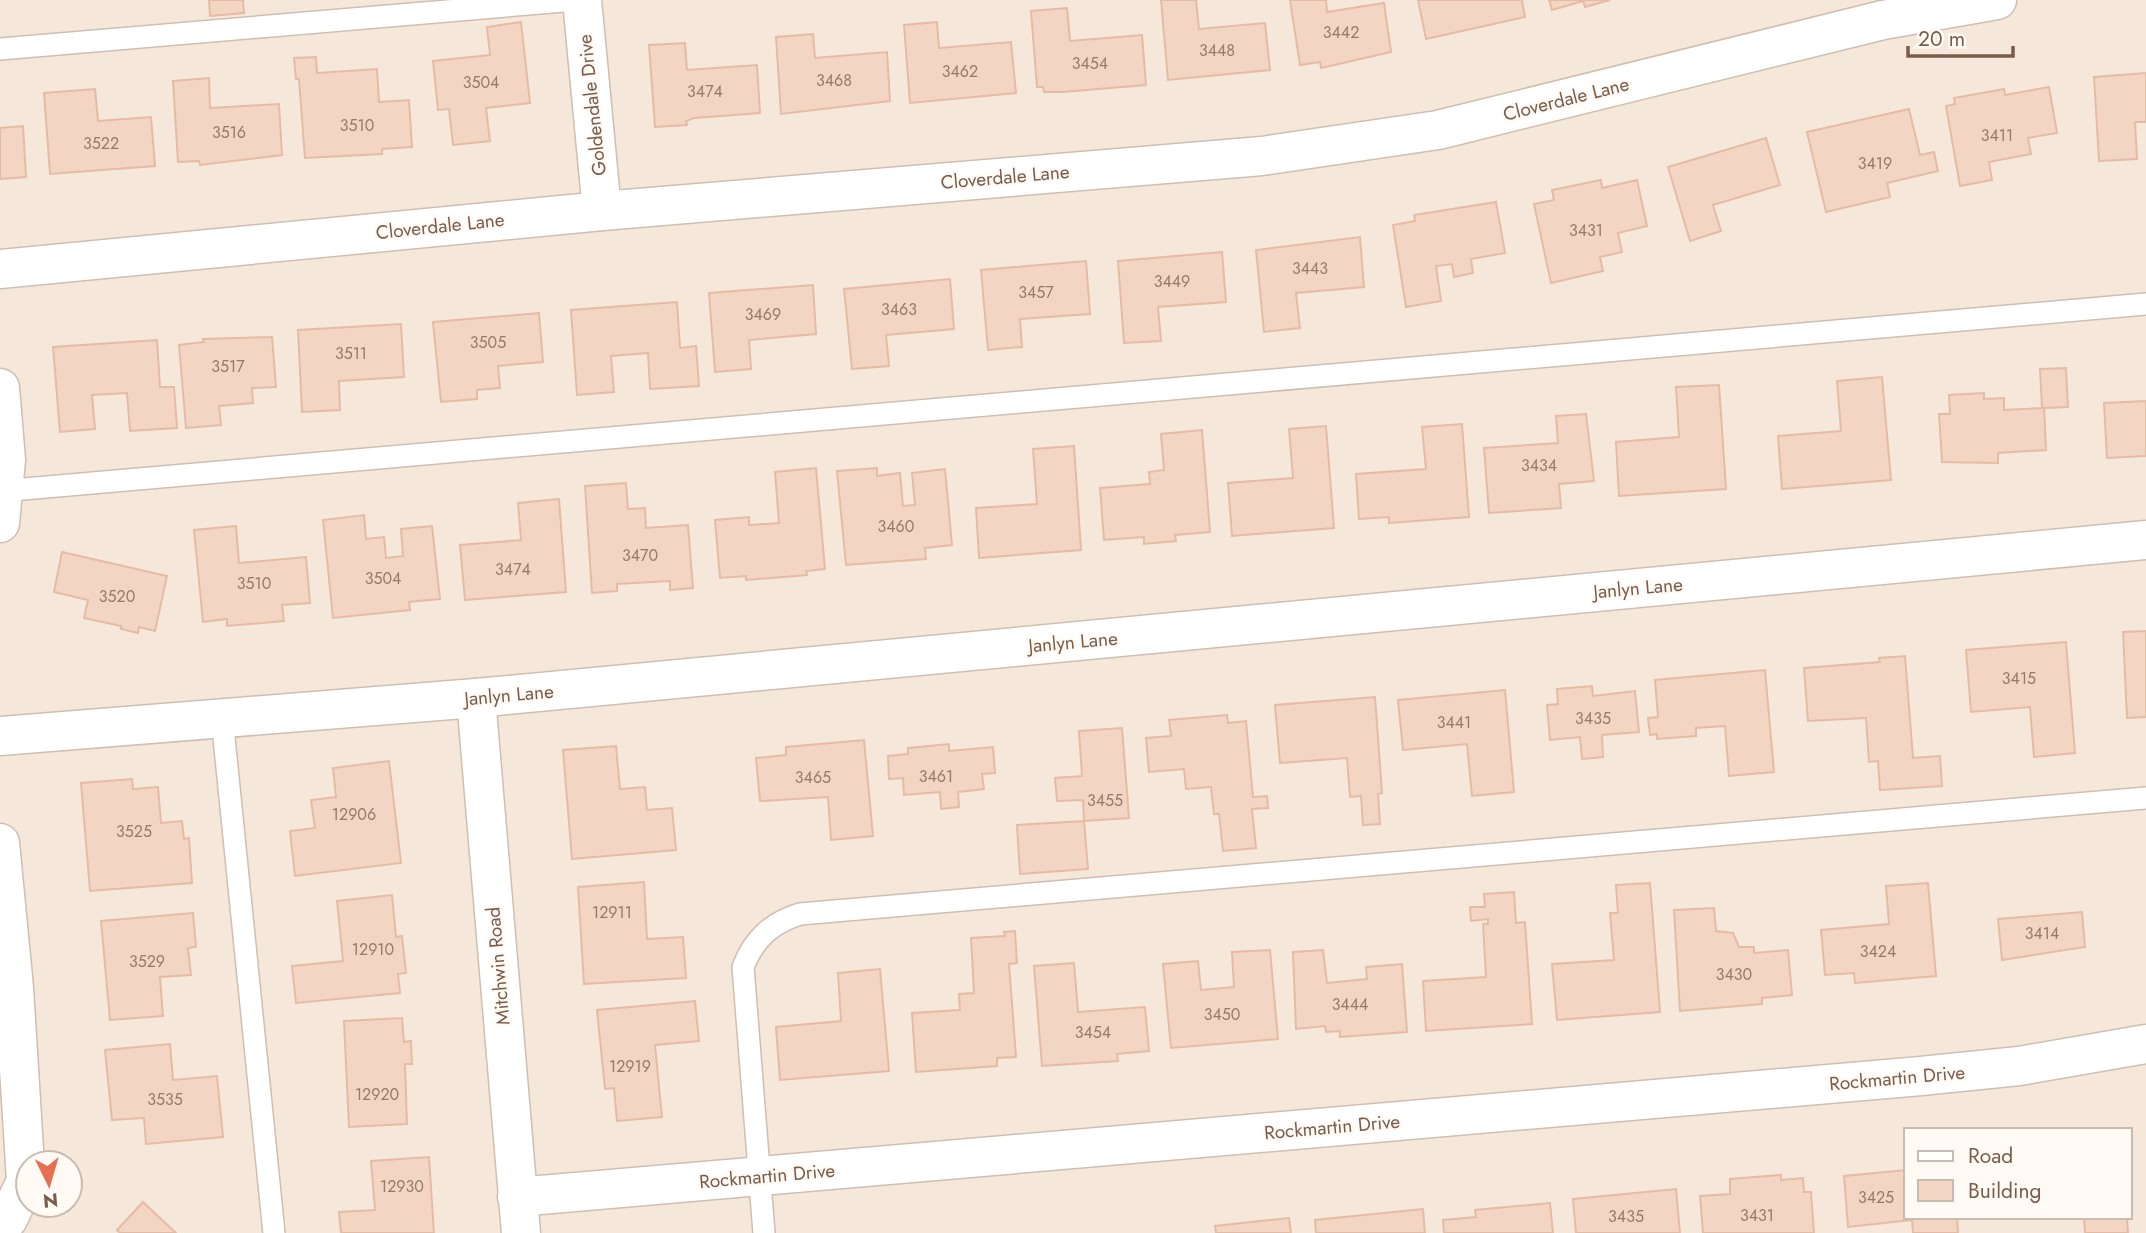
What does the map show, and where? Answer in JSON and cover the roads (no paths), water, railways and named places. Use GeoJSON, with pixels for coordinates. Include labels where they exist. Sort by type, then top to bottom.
{"type":"FeatureCollection","features":[{"type":"Feature","properties":{"kind":"street","name":"Goldendale Drive"},"geometry":{"type":"LineString","coordinates":[[582,0],[602,211]]}},
{"type":"Feature","properties":{"kind":"street","name":"Cloverdale Lane"},"geometry":{"type":"LineString","coordinates":[[0,269],[602,211],[1262,156],[1438,130],[1883,20],[1997,0]]}},
{"type":"Feature","properties":{"kind":"street"},"geometry":{"type":"LineString","coordinates":[[0,388],[6,460],[1,502]]}},
{"type":"Feature","properties":{"kind":"street","name":"Janlyn Lane"},"geometry":{"type":"LineString","coordinates":[[0,736],[476,698],[2146,540]]}},
{"type":"Feature","properties":{"kind":"street","name":"Mitchwin Road"},"geometry":{"type":"LineString","coordinates":[[476,698],[519,1215]]}},
{"type":"Feature","properties":{"kind":"street"},"geometry":{"type":"LineString","coordinates":[[0,843],[7,988],[26,1181],[8,1219],[0,1223]]}},
{"type":"Feature","properties":{"kind":"street","name":"Rockmartin Drive"},"geometry":{"type":"LineString","coordinates":[[519,1215],[758,1177],[1921,1076],[2019,1066],[2146,1044]]}},
{"type":"Feature","properties":{"kind":"lane"},"geometry":{"type":"LineString","coordinates":[[0,49],[576,0]]}},
{"type":"Feature","properties":{"kind":"lane"},"geometry":{"type":"LineString","coordinates":[[1,502],[576,439],[944,410],[1187,385],[2146,304]]}},
{"type":"Feature","properties":{"kind":"lane"},"geometry":{"type":"LineString","coordinates":[[222,718],[274,1233]]}},
{"type":"Feature","properties":{"kind":"lane"},"geometry":{"type":"LineString","coordinates":[[764,1233],[743,967],[751,948],[765,932],[782,919],[800,914],[2146,798]]}}]}
